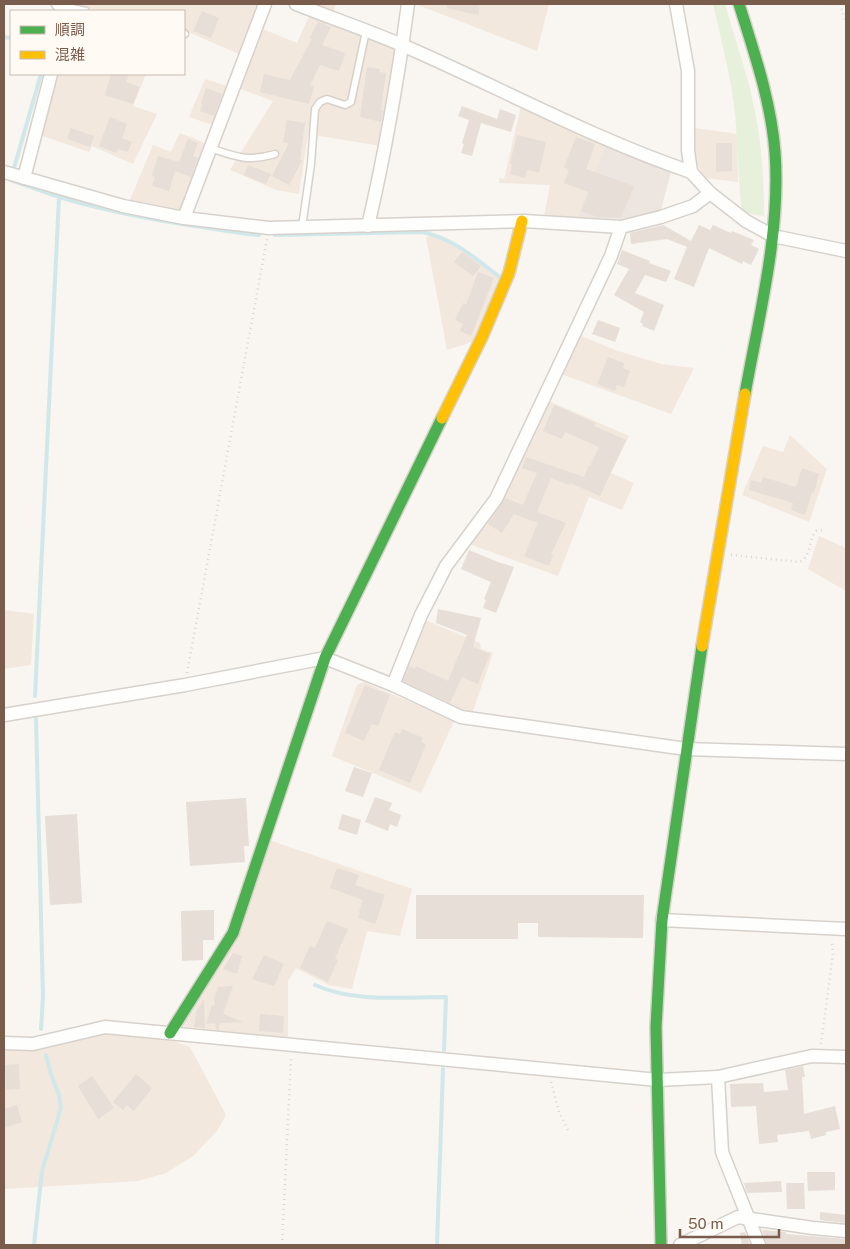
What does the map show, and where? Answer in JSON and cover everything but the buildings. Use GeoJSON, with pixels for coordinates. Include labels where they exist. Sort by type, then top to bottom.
{"type":"FeatureCollection","features":[{"type":"Feature","properties":{"kind":"street"},"geometry":{"type":"LineString","coordinates":[[184,218],[264,4]]}},
{"type":"Feature","properties":{"kind":"street"},"geometry":{"type":"LineString","coordinates":[[296,4],[402,46],[665,164],[691,172],[710,193],[746,221],[773,236],[846,251]]}},
{"type":"Feature","properties":{"kind":"street"},"geometry":{"type":"LineString","coordinates":[[368,226],[380,172],[408,4]]}},
{"type":"Feature","properties":{"kind":"street"},"geometry":{"type":"LineString","coordinates":[[676,4],[688,71],[688,150],[691,172]]}},
{"type":"Feature","properties":{"kind":"street"},"geometry":{"type":"LineString","coordinates":[[661,1245],[656,1027],[662,920],[686,749],[717,553],[773,236],[777,193],[772,123],[739,4]]}},
{"type":"Feature","properties":{"kind":"street"},"geometry":{"type":"LineString","coordinates":[[24,178],[51,75]]}},
{"type":"Feature","properties":{"kind":"street"},"geometry":{"type":"LineString","coordinates":[[4,172],[123,206],[184,218],[269,228],[522,221],[622,227],[662,218],[693,206],[710,193]]}},
{"type":"Feature","properties":{"kind":"street"},"geometry":{"type":"LineString","coordinates":[[170,1033],[233,933],[325,658],[482,337],[509,273],[522,221]]}},
{"type":"Feature","properties":{"kind":"street"},"geometry":{"type":"LineString","coordinates":[[393,685],[421,614],[446,566],[496,499],[611,256],[622,227]]}},
{"type":"Feature","properties":{"kind":"street"},"geometry":{"type":"LineString","coordinates":[[4,715],[185,685],[325,658],[393,685],[461,717],[686,749],[846,754]]}},
{"type":"Feature","properties":{"kind":"street"},"geometry":{"type":"LineString","coordinates":[[662,920],[846,929]]}},
{"type":"Feature","properties":{"kind":"street"},"geometry":{"type":"LineString","coordinates":[[4,1043],[33,1044],[105,1027],[658,1080],[718,1077],[812,1056],[846,1057]]}},
{"type":"Feature","properties":{"kind":"street"},"geometry":{"type":"LineString","coordinates":[[718,1077],[722,1152],[759,1245]]}},
{"type":"Feature","properties":{"kind":"street"},"geometry":{"type":"LineString","coordinates":[[680,1245],[738,1217],[846,1231]]}},
{"type":"Feature","properties":{"kind":"lane"},"geometry":{"type":"LineString","coordinates":[[66,7],[81,10]]}},
{"type":"Feature","properties":{"kind":"lane"},"geometry":{"type":"LineString","coordinates":[[302,227],[315,109],[320,102],[327,99],[345,105],[351,102],[366,31]]}},
{"type":"Feature","properties":{"kind":"lane"},"geometry":{"type":"LineString","coordinates":[[210,148],[243,159],[258,159],[275,154]]}},
{"type":"Feature","properties":{"kind":"path"},"geometry":{"type":"LineString","coordinates":[[840,4],[846,23]]}},
{"type":"Feature","properties":{"kind":"path"},"geometry":{"type":"LineString","coordinates":[[185,685],[269,228]]}},
{"type":"Feature","properties":{"kind":"path"},"geometry":{"type":"LineString","coordinates":[[717,553],[800,562],[807,556],[813,534],[816,531],[822,530]]}},
{"type":"Feature","properties":{"kind":"path"},"geometry":{"type":"LineString","coordinates":[[820,1056],[833,954],[832,928]]}},
{"type":"Feature","properties":{"kind":"path"},"geometry":{"type":"LineString","coordinates":[[282,1245],[291,1044]]}},
{"type":"Feature","properties":{"kind":"path"},"geometry":{"type":"LineString","coordinates":[[548,1070],[559,1112],[570,1132]]}},
{"type":"Feature","properties":{"kind":"shaded area"},"geometry":{"type":"Polygon","coordinates":[[[70,4],[261,4],[241,55],[185,30],[185,10],[97,10],[70,4]]]}},
{"type":"Feature","properties":{"kind":"shaded area"},"geometry":{"type":"Polygon","coordinates":[[[312,4],[336,4],[333,13],[312,4]]]}},
{"type":"Feature","properties":{"kind":"shaded area"},"geometry":{"type":"Polygon","coordinates":[[[415,4],[549,4],[537,51],[415,4]]]}},
{"type":"Feature","properties":{"kind":"shaded area"},"geometry":{"type":"Polygon","coordinates":[[[310,14],[393,46],[397,54],[381,146],[308,134],[299,194],[276,190],[230,170],[273,101],[238,88],[260,28],[297,43],[310,14]]]}},
{"type":"Feature","properties":{"kind":"shaded area"},"geometry":{"type":"Polygon","coordinates":[[[55,75],[146,75],[133,106],[157,114],[133,164],[92,146],[89,152],[40,135],[55,75]]]}},
{"type":"Feature","properties":{"kind":"shaded area"},"geometry":{"type":"Polygon","coordinates":[[[205,79],[230,87],[216,126],[189,117],[205,79]]]}},
{"type":"Feature","properties":{"kind":"shaded area"},"geometry":{"type":"Polygon","coordinates":[[[521,106],[606,144],[577,217],[544,217],[550,185],[499,183],[499,178],[504,179],[521,106]]]}},
{"type":"Feature","properties":{"kind":"shaded area"},"geometry":{"type":"Polygon","coordinates":[[[695,128],[737,134],[738,182],[706,178],[702,175],[695,158],[695,128]]]}},
{"type":"Feature","properties":{"kind":"shaded area"},"geometry":{"type":"Polygon","coordinates":[[[180,133],[208,146],[181,211],[129,202],[153,145],[171,152],[180,133]]]}},
{"type":"Feature","properties":{"kind":"shaded area"},"geometry":{"type":"Polygon","coordinates":[[[606,144],[671,172],[660,213],[621,219],[577,217],[606,144]]]}},
{"type":"Feature","properties":{"kind":"shaded area"},"geometry":{"type":"Polygon","coordinates":[[[434,235],[457,246],[501,280],[475,341],[447,350],[426,237],[434,235]]]}},
{"type":"Feature","properties":{"kind":"shaded area"},"geometry":{"type":"Polygon","coordinates":[[[579,335],[615,350],[661,364],[694,368],[671,414],[561,374],[579,335]]]}},
{"type":"Feature","properties":{"kind":"shaded area"},"geometry":{"type":"Polygon","coordinates":[[[549,401],[629,436],[611,473],[634,483],[622,510],[589,497],[558,576],[469,544],[502,498],[549,401]]]}},
{"type":"Feature","properties":{"kind":"shaded area"},"geometry":{"type":"Polygon","coordinates":[[[790,435],[827,469],[809,522],[742,495],[763,446],[783,452],[790,435]]]}},
{"type":"Feature","properties":{"kind":"shaded area"},"geometry":{"type":"Polygon","coordinates":[[[819,536],[846,548],[846,591],[808,569],[819,536]]]}},
{"type":"Feature","properties":{"kind":"shaded area"},"geometry":{"type":"Polygon","coordinates":[[[4,610],[34,614],[31,665],[4,669],[4,610]]]}},
{"type":"Feature","properties":{"kind":"shaded area"},"geometry":{"type":"Polygon","coordinates":[[[425,620],[480,643],[481,649],[493,653],[473,711],[450,709],[403,686],[400,681],[425,620]]]}},
{"type":"Feature","properties":{"kind":"shaded area"},"geometry":{"type":"Polygon","coordinates":[[[364,682],[454,721],[421,793],[332,756],[357,685],[364,682]]]}},
{"type":"Feature","properties":{"kind":"shaded area"},"geometry":{"type":"Polygon","coordinates":[[[269,840],[412,889],[400,936],[367,931],[352,989],[329,985],[296,968],[288,981],[288,1039],[181,1026],[269,840]]]}},
{"type":"Feature","properties":{"kind":"shaded area"},"geometry":{"type":"Polygon","coordinates":[[[109,1032],[162,1037],[190,1047],[226,1115],[217,1131],[193,1156],[166,1173],[138,1181],[4,1189],[4,1049],[32,1050],[88,1035],[109,1032]]]}},
{"type":"Feature","properties":{"kind":"green space"},"geometry":{"type":"Polygon","coordinates":[[[713,4],[725,4],[752,98],[761,151],[764,216],[742,212],[733,99],[713,4]]]}},
{"type":"Feature","properties":{"kind":"waterway"},"geometry":{"type":"LineString","coordinates":[[4,37],[10,38]]}},
{"type":"Feature","properties":{"kind":"waterway"},"geometry":{"type":"LineString","coordinates":[[14,168],[41,75]]}},
{"type":"Feature","properties":{"kind":"waterway"},"geometry":{"type":"LineString","coordinates":[[11,180],[59,197],[35,696]]}},
{"type":"Feature","properties":{"kind":"waterway"},"geometry":{"type":"LineString","coordinates":[[59,197],[94,207],[148,218],[259,235]]}},
{"type":"Feature","properties":{"kind":"waterway"},"geometry":{"type":"LineString","coordinates":[[275,235],[422,232],[454,244],[501,278]]}},
{"type":"Feature","properties":{"kind":"waterway"},"geometry":{"type":"LineString","coordinates":[[36,719],[43,996],[41,1029]]}},
{"type":"Feature","properties":{"kind":"waterway"},"geometry":{"type":"LineString","coordinates":[[315,985],[330,991],[363,997],[446,997],[444,1050]]}},
{"type":"Feature","properties":{"kind":"waterway"},"geometry":{"type":"LineString","coordinates":[[34,1245],[42,1171],[61,1108],[59,1095],[46,1055]]}},
{"type":"Feature","properties":{"kind":"waterway"},"geometry":{"type":"LineString","coordinates":[[437,1245],[443,1069]]}},
{"type":"Feature","properties":{"kind":"traffic: fast"},"geometry":{"type":"LineString","coordinates":[[739,4],[770,114],[775,152],[776,182],[775,212],[768,273],[745,394]]}},
{"type":"Feature","properties":{"kind":"traffic: fast"},"geometry":{"type":"LineString","coordinates":[[170,1033],[233,933],[325,658],[442,418]]}},
{"type":"Feature","properties":{"kind":"traffic: fast"},"geometry":{"type":"LineString","coordinates":[[661,1245],[656,1027],[662,920],[702,646]]}},
{"type":"Feature","properties":{"kind":"traffic: slow"},"geometry":{"type":"LineString","coordinates":[[442,418],[482,337],[509,273],[522,221]]}},
{"type":"Feature","properties":{"kind":"traffic: slow"},"geometry":{"type":"LineString","coordinates":[[702,646],[745,394]]}}]}
